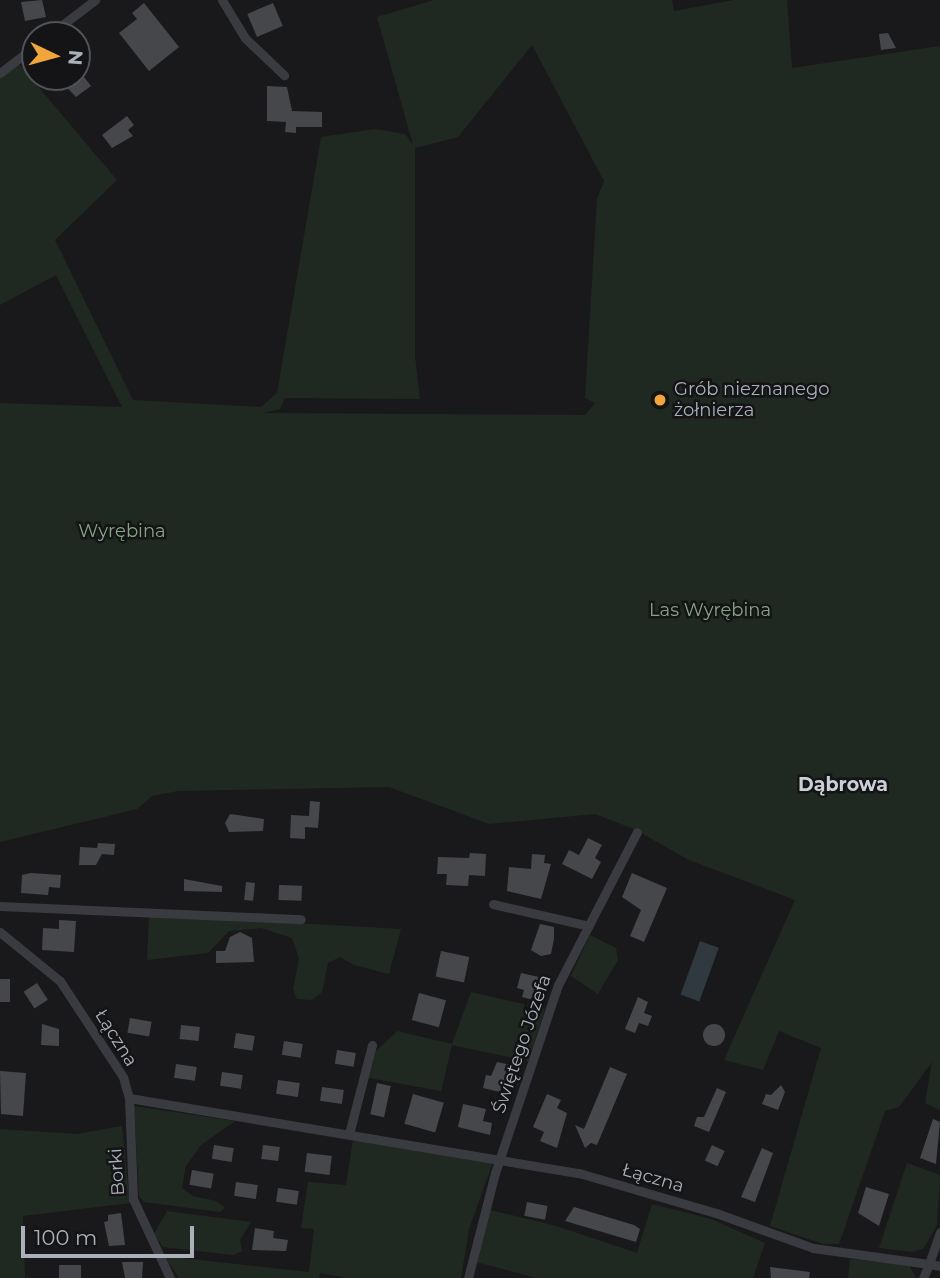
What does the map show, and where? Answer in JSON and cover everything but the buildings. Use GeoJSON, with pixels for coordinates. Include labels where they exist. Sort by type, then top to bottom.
{"type":"FeatureCollection","features":[{"type":"Feature","properties":{"kind":"street"},"geometry":{"type":"LineString","coordinates":[[68,21],[95,0]]}},
{"type":"Feature","properties":{"kind":"street"},"geometry":{"type":"LineString","coordinates":[[222,0],[245,38],[284,75]]}},
{"type":"Feature","properties":{"kind":"street"},"geometry":{"type":"LineString","coordinates":[[0,73],[21,57]]}},
{"type":"Feature","properties":{"kind":"street","name":"Świętego Józefa"},"geometry":{"type":"LineString","coordinates":[[468,1278],[499,1159],[558,985],[585,925],[638,832]]}},
{"type":"Feature","properties":{"kind":"street"},"geometry":{"type":"LineString","coordinates":[[494,904],[585,925]]}},
{"type":"Feature","properties":{"kind":"street"},"geometry":{"type":"LineString","coordinates":[[0,906],[301,919]]}},
{"type":"Feature","properties":{"kind":"street","name":"Łączna"},"geometry":{"type":"LineString","coordinates":[[0,932],[60,981],[100,1038],[123,1077],[129,1098],[579,1173],[716,1213],[813,1248],[940,1266]]}},
{"type":"Feature","properties":{"kind":"street"},"geometry":{"type":"LineString","coordinates":[[349,1134],[372,1045]]}},
{"type":"Feature","properties":{"kind":"street","name":"Borki"},"geometry":{"type":"LineString","coordinates":[[129,1098],[133,1199],[170,1278]]}},
{"type":"Feature","properties":{"kind":"street"},"geometry":{"type":"LineString","coordinates":[[923,1278],[940,1232]]}},
{"type":"Feature","properties":{"kind":"green space","name":"Las Wyrębina"},"geometry":{"type":"Polygon","coordinates":[[[434,0],[672,0],[674,11],[734,0],[787,0],[792,68],[940,46],[940,1110],[925,1103],[932,1062],[899,1107],[885,1111],[839,1244],[823,1244],[770,1226],[821,1048],[779,1031],[763,1070],[724,1060],[795,900],[689,860],[634,829],[595,814],[489,824],[389,787],[178,791],[152,796],[137,809],[0,842],[0,403],[122,407],[56,275],[0,305],[0,78],[19,64],[21,91],[42,91],[117,180],[55,240],[133,400],[261,407],[277,393],[321,137],[375,129],[405,134],[413,145],[377,17],[434,0]],[[532,45],[458,137],[415,148],[415,356],[420,399],[285,398],[280,409],[263,413],[585,415],[595,403],[585,398],[597,199],[604,181],[532,45]]]}},
{"type":"Feature","properties":{"kind":"green space"},"geometry":{"type":"Polygon","coordinates":[[[149,915],[401,929],[389,974],[354,965],[340,957],[328,963],[322,992],[312,1000],[297,999],[293,989],[299,958],[292,938],[261,928],[229,931],[208,953],[147,960],[149,915]]]}},
{"type":"Feature","properties":{"kind":"green space"},"geometry":{"type":"Polygon","coordinates":[[[590,935],[616,948],[618,960],[598,994],[571,976],[590,935]]]}},
{"type":"Feature","properties":{"kind":"green space"},"geometry":{"type":"Polygon","coordinates":[[[471,992],[545,1009],[528,1061],[452,1045],[441,1091],[369,1078],[376,1051],[397,1031],[452,1044],[471,992]]]}},
{"type":"Feature","properties":{"kind":"green space"},"geometry":{"type":"Polygon","coordinates":[[[134,1106],[235,1121],[201,1145],[186,1166],[182,1188],[193,1196],[216,1201],[225,1208],[220,1212],[144,1202],[139,1196],[134,1106]]]}},
{"type":"Feature","properties":{"kind":"green space"},"geometry":{"type":"Polygon","coordinates":[[[122,1126],[130,1203],[23,1216],[25,1278],[0,1278],[0,1129],[77,1134],[122,1126]]]}},
{"type":"Feature","properties":{"kind":"green space"},"geometry":{"type":"Polygon","coordinates":[[[353,1139],[493,1162],[469,1229],[461,1278],[347,1278],[320,1273],[319,1278],[179,1278],[164,1256],[309,1272],[314,1229],[301,1228],[308,1182],[346,1185],[353,1139]]]}},
{"type":"Feature","properties":{"kind":"green space"},"geometry":{"type":"Polygon","coordinates":[[[907,1163],[940,1175],[937,1225],[924,1248],[913,1252],[879,1248],[907,1163]]]}},
{"type":"Feature","properties":{"kind":"green space"},"geometry":{"type":"Polygon","coordinates":[[[652,1204],[711,1219],[765,1243],[753,1278],[537,1278],[476,1262],[490,1210],[556,1226],[637,1253],[652,1204]]]}},
{"type":"Feature","properties":{"kind":"green space"},"geometry":{"type":"Polygon","coordinates":[[[167,1211],[251,1222],[240,1240],[242,1251],[233,1255],[163,1247],[154,1234],[167,1211]]]}},
{"type":"Feature","properties":{"kind":"green space"},"geometry":{"type":"Polygon","coordinates":[[[850,1259],[909,1265],[916,1278],[848,1278],[850,1259]]]}},
{"type":"Feature","properties":{"kind":"shaded area"},"geometry":{"type":"Polygon","coordinates":[[[700,941],[719,948],[699,1001],[681,995],[700,941]]]}},
{"type":"Feature","properties":{"kind":"place","name":"Grób nieznanego żołnierza"},"geometry":{"type":"Point","coordinates":[660,400]}},
{"type":"Feature","properties":{"kind":"district","name":"Dąbrowa"},"geometry":{"type":"Point","coordinates":[843,785]}},
{"type":"Feature","properties":{"kind":"park label","name":"Wyrębina"},"geometry":{"type":"Point","coordinates":[122,531]}}]}
